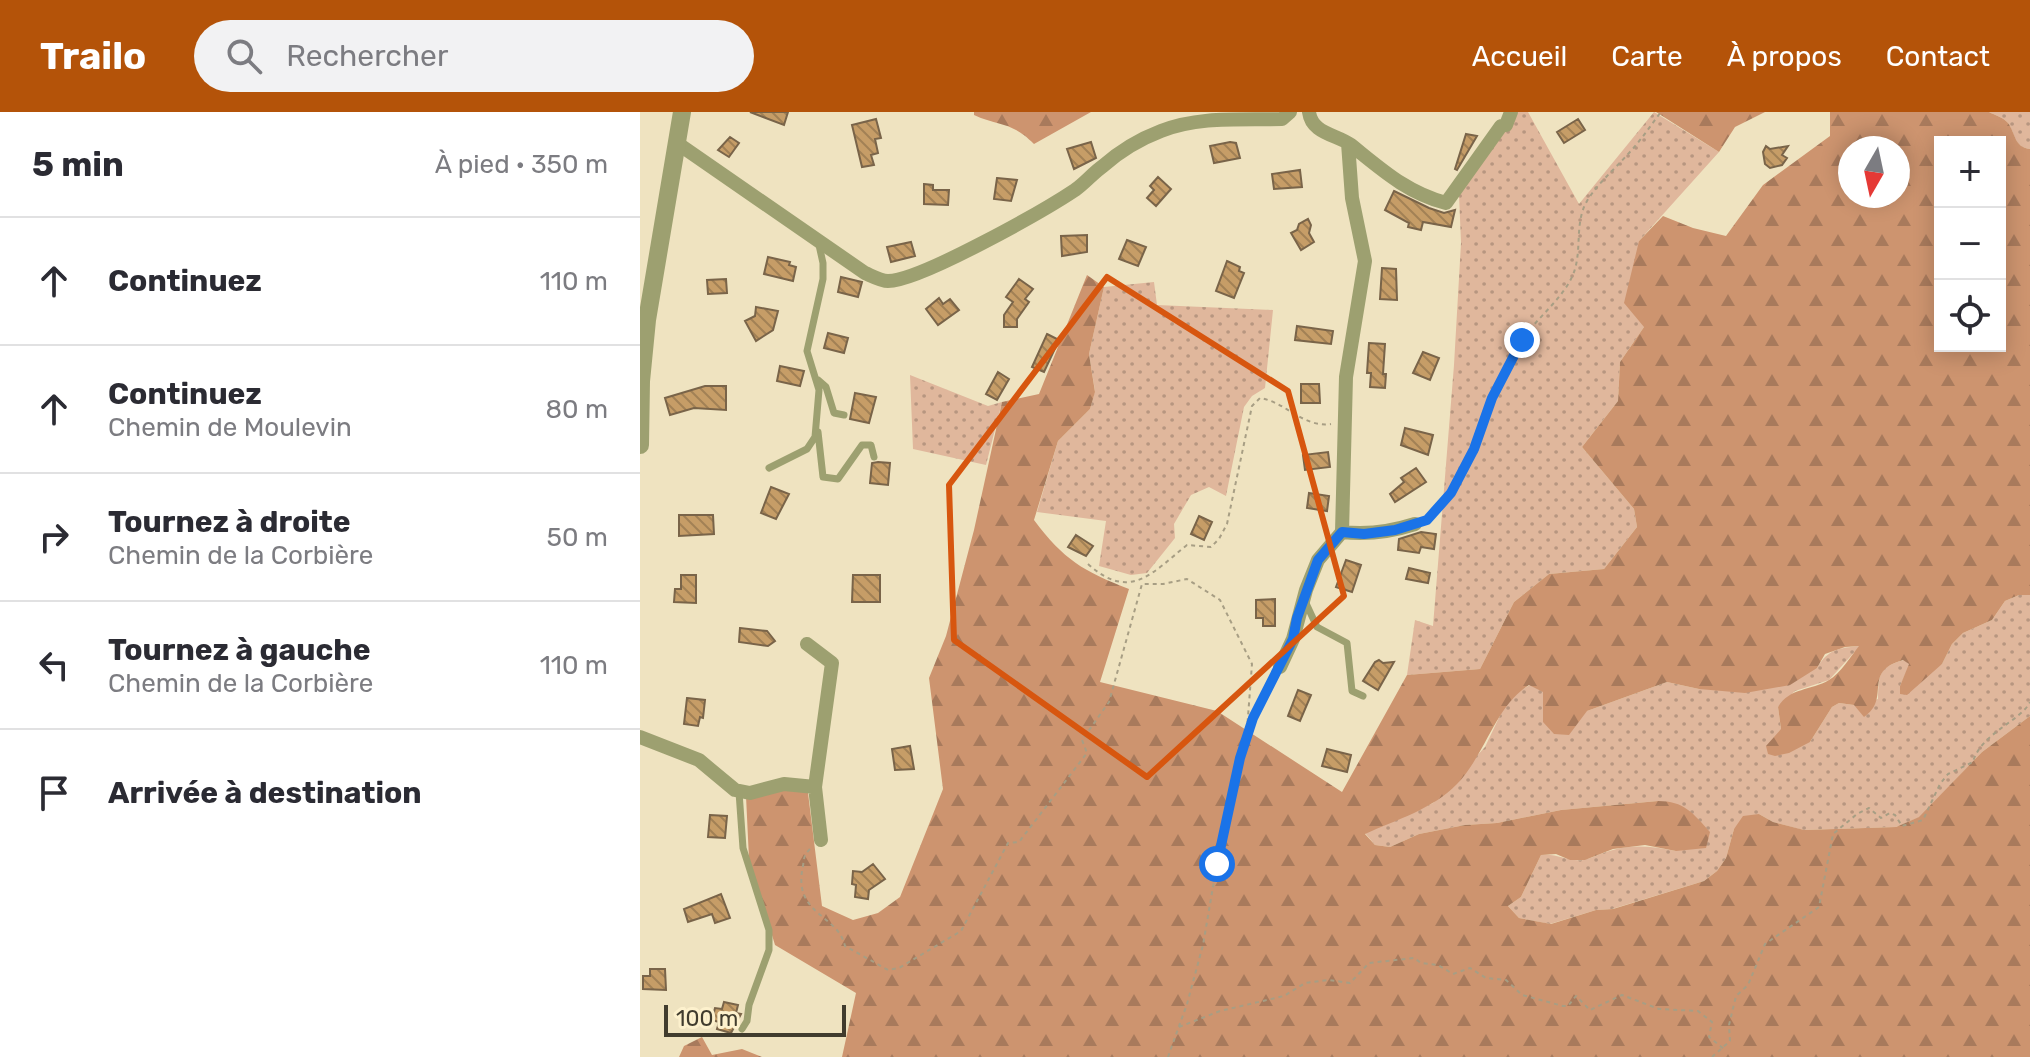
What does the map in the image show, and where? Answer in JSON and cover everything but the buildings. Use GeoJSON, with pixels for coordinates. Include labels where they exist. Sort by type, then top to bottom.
{"type":"FeatureCollection","features":[{"type":"Feature","properties":{"kind":"street"},"geometry":{"type":"LineString","coordinates":[[640,445],[641,381],[647,320],[682,112]]}},
{"type":"Feature","properties":{"kind":"street"},"geometry":{"type":"LineString","coordinates":[[677,143],[865,273],[887,281],[911,276],[944,262],[1062,197],[1138,141],[1164,130],[1217,119],[1282,119],[1290,112]]}},
{"type":"Feature","properties":{"kind":"street"},"geometry":{"type":"LineString","coordinates":[[1309,112],[1310,120],[1325,134],[1348,143],[1406,188],[1446,203],[1501,126],[1506,125],[1511,112]]}},
{"type":"Feature","properties":{"kind":"street"},"geometry":{"type":"LineString","coordinates":[[1493,112],[1501,126]]}},
{"type":"Feature","properties":{"kind":"street"},"geometry":{"type":"LineString","coordinates":[[1280,667],[1293,639],[1303,597],[1318,560],[1342,532],[1346,377],[1365,261],[1352,198],[1348,143]]}},
{"type":"Feature","properties":{"kind":"street"},"geometry":{"type":"LineString","coordinates":[[1342,532],[1364,534],[1415,524]]}},
{"type":"Feature","properties":{"kind":"street"},"geometry":{"type":"LineString","coordinates":[[807,644],[832,663],[815,787],[821,840]]}},
{"type":"Feature","properties":{"kind":"street"},"geometry":{"type":"LineString","coordinates":[[640,737],[699,760],[739,792],[750,793],[784,784],[815,787]]}},
{"type":"Feature","properties":{"kind":"lane"},"geometry":{"type":"LineString","coordinates":[[769,468],[807,449],[815,437],[820,401],[817,378],[807,351],[823,279],[818,240]]}},
{"type":"Feature","properties":{"kind":"lane"},"geometry":{"type":"LineString","coordinates":[[817,378],[826,387],[834,413],[844,415]]}},
{"type":"Feature","properties":{"kind":"lane"},"geometry":{"type":"LineString","coordinates":[[817,426],[823,477],[838,479],[862,445],[871,445],[874,457]]}},
{"type":"Feature","properties":{"kind":"lane"},"geometry":{"type":"LineString","coordinates":[[1303,597],[1317,627],[1347,643],[1352,691],[1363,696]]}},
{"type":"Feature","properties":{"kind":"lane"},"geometry":{"type":"LineString","coordinates":[[739,792],[743,848],[769,930],[769,950],[742,1029]]}},
{"type":"Feature","properties":{"kind":"path"},"geometry":{"type":"LineString","coordinates":[[1415,524],[1427,520],[1451,493],[1474,449],[1492,398],[1516,350],[1571,278],[1579,257],[1579,230],[1585,205],[1598,184],[1628,155],[1661,112]]}},
{"type":"Feature","properties":{"kind":"path"},"geometry":{"type":"LineString","coordinates":[[1088,564],[1097,572],[1118,581],[1134,583],[1149,576],[1187,545],[1211,547],[1227,524],[1252,406],[1260,398],[1273,400],[1307,421],[1323,425],[1345,422]]}},
{"type":"Feature","properties":{"kind":"path"},"geometry":{"type":"LineString","coordinates":[[821,840],[806,853],[800,880],[809,905],[843,936],[845,946],[888,970],[899,968],[961,931],[1008,843],[1019,842],[1087,753],[1082,740],[1109,702],[1142,584],[1187,579],[1220,600],[1252,664],[1246,743]]}},
{"type":"Feature","properties":{"kind":"path"},"geometry":{"type":"LineString","coordinates":[[1168,1057],[1203,945],[1225,817],[1253,718],[1280,667]]}},
{"type":"Feature","properties":{"kind":"path"},"geometry":{"type":"LineString","coordinates":[[1712,1057],[1730,1041],[1729,1025],[1736,996],[1748,985],[1765,944],[1819,907],[1833,834],[1869,808],[1881,818],[1890,813],[1895,815],[1902,826],[1923,820],[1948,774],[1973,762],[1977,751],[1994,732],[2027,709],[2030,702]]}},
{"type":"Feature","properties":{"kind":"path"},"geometry":{"type":"LineString","coordinates":[[1179,1027],[1220,1011],[1284,996],[1305,983],[1329,980],[1350,983],[1369,963],[1414,958],[1427,965],[1438,965],[1453,974],[1470,968],[1486,978],[1506,980],[1525,996],[1563,1006],[1568,1006],[1576,996],[1590,1010],[1622,995],[1659,1009],[1698,1011],[1712,1022],[1709,1037],[1724,1049]]}},
{"type":"Feature","properties":{"kind":"highlighted area"},"geometry":{"type":"Polygon","coordinates":[[[1107,277],[1288,391],[1344,596],[1147,777],[954,640],[949,485],[1107,277]]]}},
{"type":"Feature","properties":{"kind":"shaded area"},"geometry":{"type":"Polygon","coordinates":[[[1515,112],[1528,112],[1579,204],[1654,112],[1719,152],[1639,241],[1644,327],[1620,362],[1618,401],[1582,447],[1634,509],[1637,527],[1604,569],[1549,574],[1514,602],[1480,669],[1407,675],[1415,620],[1433,626],[1454,365],[1461,243],[1459,194],[1515,112]]]}},
{"type":"Feature","properties":{"kind":"shaded area"},"geometry":{"type":"Polygon","coordinates":[[[1989,112],[2030,112],[2030,149],[2018,143],[2006,121],[1989,112]]]}},
{"type":"Feature","properties":{"kind":"shaded area"},"geometry":{"type":"Polygon","coordinates":[[[1154,282],[1157,305],[1273,310],[1265,388],[1252,396],[1244,407],[1226,496],[1209,487],[1191,495],[1174,524],[1175,538],[1147,573],[1131,575],[1099,566],[1106,521],[1037,512],[1058,441],[1090,409],[1095,391],[1089,354],[1104,287],[1154,282]]]}},
{"type":"Feature","properties":{"kind":"shaded area"},"geometry":{"type":"Polygon","coordinates":[[[910,375],[988,406],[1002,402],[986,465],[913,449],[910,375]]]}},
{"type":"Feature","properties":{"kind":"shaded area"},"geometry":{"type":"Polygon","coordinates":[[[2019,595],[2030,595],[2030,716],[1982,752],[1920,817],[1896,827],[1803,830],[1773,822],[1759,814],[1734,829],[1726,858],[1717,871],[1704,881],[1550,924],[1519,918],[1508,906],[1521,897],[1541,855],[1578,860],[1629,847],[1676,851],[1658,801],[1561,810],[1497,823],[1465,825],[1419,834],[1390,847],[1375,845],[1365,833],[1433,803],[1485,747],[1505,705],[1516,693],[1530,685],[1587,711],[1667,682],[1699,689],[1817,668],[1825,657],[1835,651],[1860,646],[1829,680],[1795,691],[1778,707],[1781,729],[1810,742],[1832,707],[1839,703],[1854,705],[1878,699],[1880,678],[1889,666],[1904,660],[1910,664],[1900,686],[1942,664],[1952,644],[1963,633],[1992,620],[2005,601],[2019,595]]]}},
{"type":"Feature","properties":{"kind":"green space"},"geometry":{"type":"Polygon","coordinates":[[[974,112],[1091,112],[1034,144],[1019,131],[983,119],[974,112]]]}},
{"type":"Feature","properties":{"kind":"green space"},"geometry":{"type":"Polygon","coordinates":[[[1656,112],[1765,112],[1735,127],[1719,152],[1656,112]]]}},
{"type":"Feature","properties":{"kind":"green space"},"geometry":{"type":"Polygon","coordinates":[[[1830,112],[1989,112],[2006,121],[2018,143],[2030,149],[2030,595],[2019,595],[2005,601],[1992,620],[1963,633],[1952,644],[1942,664],[1907,695],[1900,694],[1909,664],[1903,660],[1883,671],[1876,702],[1864,717],[1854,705],[1839,703],[1832,707],[1810,742],[1789,753],[1775,756],[1768,754],[1766,746],[1781,729],[1778,707],[1788,696],[1833,677],[1859,646],[1825,654],[1817,668],[1790,685],[1745,693],[1699,689],[1667,682],[1587,711],[1569,735],[1554,734],[1543,722],[1543,692],[1529,685],[1507,705],[1476,759],[1457,784],[1414,813],[1365,834],[1375,845],[1390,847],[1419,834],[1465,825],[1497,823],[1561,810],[1658,801],[1681,806],[1710,832],[1706,848],[1676,851],[1645,845],[1613,849],[1585,860],[1570,860],[1556,854],[1541,855],[1521,897],[1508,906],[1519,918],[1551,924],[1704,881],[1717,871],[1726,858],[1734,829],[1743,816],[1759,814],[1773,822],[1804,830],[1896,827],[1919,817],[1982,752],[2030,716],[2030,1057],[842,1057],[856,993],[775,945],[749,859],[746,796],[785,788],[808,793],[822,906],[853,920],[878,913],[900,897],[943,789],[929,678],[946,636],[974,530],[1002,402],[1039,394],[1087,275],[1104,287],[1089,354],[1095,392],[1090,409],[1058,441],[1034,520],[1055,545],[1076,563],[1129,589],[1100,682],[1217,711],[1342,792],[1407,675],[1480,669],[1514,602],[1549,574],[1604,569],[1637,527],[1634,509],[1582,447],[1618,401],[1620,362],[1644,327],[1624,303],[1639,241],[1663,216],[1726,236],[1763,185],[1830,136],[1830,112]]]}},
{"type":"Feature","properties":{"kind":"green space"},"geometry":{"type":"Polygon","coordinates":[[[702,1037],[712,1055],[742,1049],[762,1057],[679,1057],[684,1046],[702,1037]]]}},
{"type":"Feature","properties":{"kind":"route"},"geometry":{"type":"LineString","coordinates":[[1217,864],[1225,817],[1253,718],[1293,639],[1297,618],[1318,560],[1342,532],[1364,534],[1395,530],[1427,520],[1451,493],[1474,449],[1492,398],[1522,340]]}}]}
